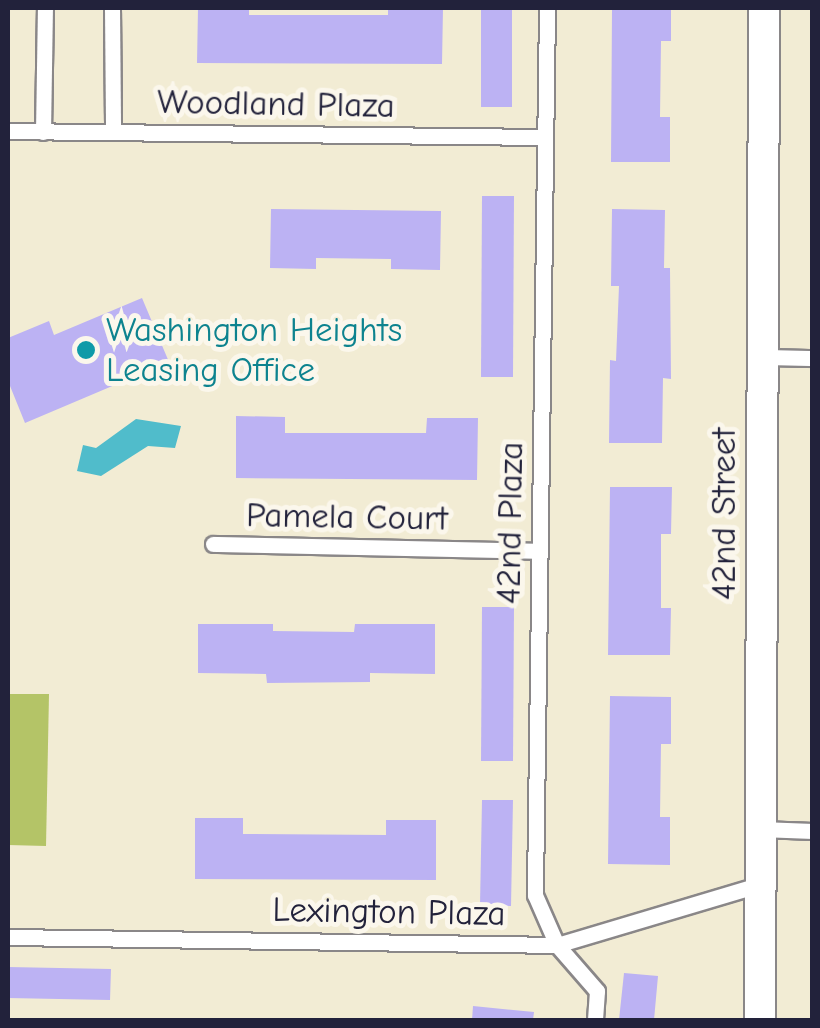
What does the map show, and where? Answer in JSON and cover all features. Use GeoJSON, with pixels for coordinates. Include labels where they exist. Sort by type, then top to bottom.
{"type":"FeatureCollection","features":[{"type":"Feature","properties":{"kind":"street","name":"42nd Street"},"geometry":{"type":"LineString","coordinates":[[760,1020],[764,8]]}},
{"type":"Feature","properties":{"kind":"lane"},"geometry":{"type":"LineString","coordinates":[[44,132],[45,8]]}},
{"type":"Feature","properties":{"kind":"lane"},"geometry":{"type":"LineString","coordinates":[[112,8],[113,132]]}},
{"type":"Feature","properties":{"kind":"lane","name":"42nd Plaza"},"geometry":{"type":"LineString","coordinates":[[546,8],[535,895],[556,945],[596,991],[595,1020]]}},
{"type":"Feature","properties":{"kind":"lane","name":"Woodland Plaza"},"geometry":{"type":"LineString","coordinates":[[8,131],[544,137]]}},
{"type":"Feature","properties":{"kind":"lane"},"geometry":{"type":"LineString","coordinates":[[762,357],[812,358]]}},
{"type":"Feature","properties":{"kind":"lane","name":"Pamela Court"},"geometry":{"type":"LineString","coordinates":[[213,544],[540,550]]}},
{"type":"Feature","properties":{"kind":"lane"},"geometry":{"type":"LineString","coordinates":[[761,830],[812,831]]}},
{"type":"Feature","properties":{"kind":"lane","name":"Lexington Plaza"},"geometry":{"type":"LineString","coordinates":[[8,937],[556,945],[761,884]]}},
{"type":"Feature","properties":{"kind":"green space"},"geometry":{"type":"Polygon","coordinates":[[[8,694],[49,694],[46,846],[8,845],[8,694]]]}},
{"type":"Feature","properties":{"kind":"water"},"geometry":{"type":"Polygon","coordinates":[[[136,419],[181,426],[175,448],[148,446],[101,476],[77,471],[83,445],[96,448],[136,419]]]}},
{"type":"Feature","properties":{"kind":"building"},"geometry":{"type":"Polygon","coordinates":[[[198,8],[249,8],[249,15],[388,15],[388,8],[443,8],[442,64],[197,63],[198,8]]]}},
{"type":"Feature","properties":{"kind":"building"},"geometry":{"type":"Polygon","coordinates":[[[481,8],[512,8],[512,107],[481,107],[481,8]]]}},
{"type":"Feature","properties":{"kind":"building"},"geometry":{"type":"Polygon","coordinates":[[[612,8],[671,8],[671,41],[661,41],[660,117],[670,117],[670,162],[611,162],[612,8]]]}},
{"type":"Feature","properties":{"kind":"building"},"geometry":{"type":"Polygon","coordinates":[[[482,196],[514,196],[513,377],[481,377],[482,196]]]}},
{"type":"Feature","properties":{"kind":"building"},"geometry":{"type":"Polygon","coordinates":[[[271,209],[441,211],[440,270],[391,269],[391,259],[316,258],[316,269],[270,268],[271,209]]]}},
{"type":"Feature","properties":{"kind":"building"},"geometry":{"type":"Polygon","coordinates":[[[612,209],[665,210],[664,268],[670,268],[671,379],[663,378],[662,443],[609,443],[610,360],[616,361],[619,286],[611,286],[612,209]]]}},
{"type":"Feature","properties":{"kind":"building","name":"Washington Heights Leasing Office"},"geometry":{"type":"Polygon","coordinates":[[[142,298],[169,362],[25,423],[8,381],[8,338],[49,321],[54,335],[142,298]]]}},
{"type":"Feature","properties":{"kind":"building"},"geometry":{"type":"Polygon","coordinates":[[[236,416],[285,417],[285,433],[426,433],[427,418],[478,418],[477,480],[236,478],[236,416]]]}},
{"type":"Feature","properties":{"kind":"building"},"geometry":{"type":"Polygon","coordinates":[[[610,487],[672,487],[671,534],[661,534],[661,608],[671,608],[670,655],[608,655],[610,487]]]}},
{"type":"Feature","properties":{"kind":"building"},"geometry":{"type":"Polygon","coordinates":[[[482,607],[514,607],[513,761],[481,761],[482,607]]]}},
{"type":"Feature","properties":{"kind":"building"},"geometry":{"type":"Polygon","coordinates":[[[198,624],[273,624],[273,631],[354,632],[355,624],[435,624],[435,674],[370,673],[370,682],[267,683],[266,674],[198,673],[198,624]]]}},
{"type":"Feature","properties":{"kind":"building"},"geometry":{"type":"Polygon","coordinates":[[[610,696],[671,697],[671,744],[661,744],[660,817],[670,817],[670,865],[608,864],[610,696]]]}},
{"type":"Feature","properties":{"kind":"building"},"geometry":{"type":"Polygon","coordinates":[[[482,800],[513,800],[511,906],[480,905],[482,800]]]}},
{"type":"Feature","properties":{"kind":"building"},"geometry":{"type":"Polygon","coordinates":[[[195,818],[243,818],[243,834],[386,835],[386,820],[436,820],[436,880],[195,879],[195,818]]]}},
{"type":"Feature","properties":{"kind":"building"},"geometry":{"type":"Polygon","coordinates":[[[8,967],[111,969],[110,1000],[8,998],[8,967]]]}},
{"type":"Feature","properties":{"kind":"building"},"geometry":{"type":"Polygon","coordinates":[[[624,973],[658,976],[654,1020],[619,1020],[624,973]]]}},
{"type":"Feature","properties":{"kind":"building"},"geometry":{"type":"Polygon","coordinates":[[[473,1006],[534,1012],[533,1020],[472,1020],[473,1006]]]}},
{"type":"Feature","properties":{"kind":"place","name":"Washington Heights Leasing Office"},"geometry":{"type":"Point","coordinates":[86,350]}}]}
